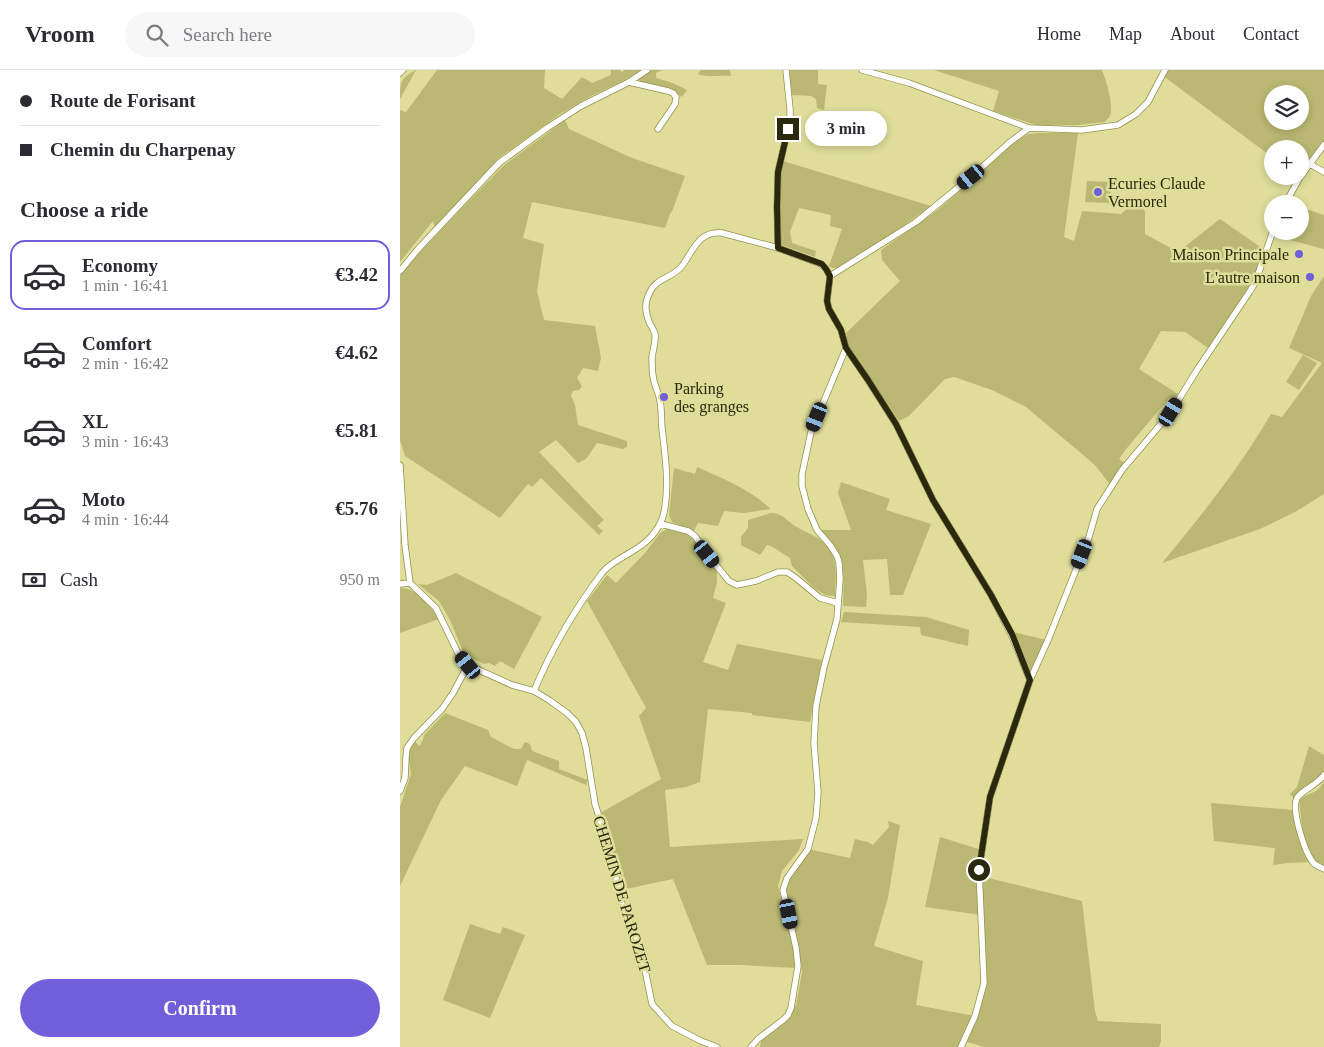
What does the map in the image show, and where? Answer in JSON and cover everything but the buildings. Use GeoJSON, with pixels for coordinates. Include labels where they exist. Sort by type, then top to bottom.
{"type":"FeatureCollection","features":[{"type":"Feature","properties":{"kind":"street"},"geometry":{"type":"LineString","coordinates":[[400,271],[419,248],[499,163],[581,106],[629,82],[647,70]]}},
{"type":"Feature","properties":{"kind":"street"},"geometry":{"type":"LineString","coordinates":[[778,248],[778,172],[790,115],[786,70]]}},
{"type":"Feature","properties":{"kind":"street"},"geometry":{"type":"LineString","coordinates":[[862,70],[909,83],[1029,128],[1082,130],[1118,125],[1136,114],[1147,103],[1164,70]]}},
{"type":"Feature","properties":{"kind":"street"},"geometry":{"type":"LineString","coordinates":[[629,82],[673,93],[676,98],[675,104],[658,129]]}},
{"type":"Feature","properties":{"kind":"street"},"geometry":{"type":"LineString","coordinates":[[830,276],[916,222],[1029,128]]}},
{"type":"Feature","properties":{"kind":"street"},"geometry":{"type":"LineString","coordinates":[[1290,195],[1300,177],[1324,145]]}},
{"type":"Feature","properties":{"kind":"street"},"geometry":{"type":"LineString","coordinates":[[1310,164],[1324,172]]}},
{"type":"Feature","properties":{"kind":"street"},"geometry":{"type":"LineString","coordinates":[[534,691],[542,671],[567,626],[604,571],[614,562],[646,542],[661,524],[667,493],[661,402],[653,377],[652,360],[655,335],[645,310],[648,294],[653,285],[675,274],[682,267],[697,243],[706,235],[714,232],[722,232],[778,248],[822,264],[826,269],[830,276],[827,301],[829,309],[841,330],[846,348],[896,424],[933,500],[991,595],[1012,634],[1030,680]]}},
{"type":"Feature","properties":{"kind":"street"},"geometry":{"type":"LineString","coordinates":[[961,1047],[975,1016],[984,983],[979,870],[990,797],[1030,680],[1089,537],[1097,509],[1122,470],[1171,412],[1255,283],[1269,240]]}},
{"type":"Feature","properties":{"kind":"street"},"geometry":{"type":"LineString","coordinates":[[751,1047],[788,1015],[791,1008],[798,966],[784,890],[787,878],[808,849],[816,818],[818,793],[814,743],[816,706],[837,619],[839,563],[830,545],[817,530],[808,509],[802,486],[802,474],[811,432],[846,348]]}},
{"type":"Feature","properties":{"kind":"street"},"geometry":{"type":"LineString","coordinates":[[400,465],[405,545],[410,583],[436,608],[459,655],[468,665],[442,709],[414,738],[408,748],[405,778],[400,791]]}},
{"type":"Feature","properties":{"kind":"street"},"geometry":{"type":"LineString","coordinates":[[661,524],[688,531],[695,536],[729,581],[737,585],[756,581],[778,572],[787,572],[820,598],[838,603]]}},
{"type":"Feature","properties":{"kind":"street"},"geometry":{"type":"LineString","coordinates":[[400,584],[410,583]]}},
{"type":"Feature","properties":{"kind":"street","name":"CHEMIN DE PAROZET"},"geometry":{"type":"LineString","coordinates":[[468,665],[512,685],[534,691],[550,700],[576,722],[586,748],[595,804],[610,851],[622,904],[640,946],[652,1004],[672,1026],[717,1047]]}},
{"type":"Feature","properties":{"kind":"street"},"geometry":{"type":"LineString","coordinates":[[1324,775],[1298,796],[1296,810],[1302,842],[1312,862],[1324,870]]}},
{"type":"Feature","properties":{"kind":"shaded area"},"geometry":{"type":"Polygon","coordinates":[[[416,70],[400,99],[400,89],[404,78],[416,70]]]}},
{"type":"Feature","properties":{"kind":"shaded area"},"geometry":{"type":"Polygon","coordinates":[[[437,70],[545,70],[544,88],[562,99],[582,77],[592,83],[611,75],[611,70],[620,70],[622,72],[625,70],[641,70],[560,114],[499,158],[435,227],[433,221],[400,262],[400,110],[406,112],[437,70]]]}},
{"type":"Feature","properties":{"kind":"shaded area"},"geometry":{"type":"Polygon","coordinates":[[[650,70],[662,70],[656,73],[656,78],[687,90],[682,97],[669,88],[637,81],[638,78],[650,70]]]}},
{"type":"Feature","properties":{"kind":"shaded area"},"geometry":{"type":"Polygon","coordinates":[[[701,70],[730,70],[731,76],[698,74],[701,70]]]}},
{"type":"Feature","properties":{"kind":"shaded area"},"geometry":{"type":"Polygon","coordinates":[[[789,70],[818,70],[818,84],[827,85],[824,110],[817,108],[816,99],[811,96],[792,95],[789,70]]]}},
{"type":"Feature","properties":{"kind":"shaded area"},"geometry":{"type":"Polygon","coordinates":[[[934,70],[1102,70],[1110,99],[1110,116],[1105,122],[1079,125],[1036,125],[993,111],[999,91],[934,70]]]}},
{"type":"Feature","properties":{"kind":"shaded area"},"geometry":{"type":"Polygon","coordinates":[[[1165,70],[1324,70],[1324,145],[1309,164],[1309,140],[1264,140],[1264,151],[1162,75],[1165,70]]]}},
{"type":"Feature","properties":{"kind":"shaded area"},"geometry":{"type":"Polygon","coordinates":[[[565,120],[569,129],[632,158],[685,176],[665,228],[532,202],[523,238],[544,244],[537,291],[544,320],[595,326],[601,358],[598,371],[583,368],[577,378],[582,386],[579,390],[573,391],[571,395],[575,405],[578,425],[627,441],[627,447],[623,449],[597,443],[586,459],[578,463],[556,440],[539,452],[604,520],[597,526],[603,531],[599,535],[541,478],[532,487],[528,484],[500,518],[405,456],[400,440],[400,276],[406,267],[503,166],[565,120]]]}},
{"type":"Feature","properties":{"kind":"shaded area"},"geometry":{"type":"Polygon","coordinates":[[[1078,133],[1064,237],[1074,241],[1082,211],[1121,214],[1139,198],[1145,212],[1145,234],[1178,252],[1220,219],[1266,251],[1255,283],[1211,350],[1185,332],[1161,331],[1139,369],[1178,394],[1175,398],[1169,398],[1127,448],[1119,459],[1127,464],[1111,486],[1095,465],[1026,407],[992,390],[954,377],[945,379],[909,416],[899,421],[848,345],[846,333],[900,281],[882,260],[881,250],[939,209],[1017,140],[1029,134],[1078,133]]]}},
{"type":"Feature","properties":{"kind":"shaded area"},"geometry":{"type":"Polygon","coordinates":[[[783,161],[931,206],[840,268],[833,268],[829,266],[842,229],[830,226],[831,215],[799,208],[790,232],[792,243],[816,251],[815,257],[781,245],[779,192],[783,161]]]}},
{"type":"Feature","properties":{"kind":"shaded area","name":"Ecuries Claude Vermorel"},"geometry":{"type":"Polygon","coordinates":[[[1087,181],[1111,182],[1110,203],[1085,202],[1087,181]]]}},
{"type":"Feature","properties":{"kind":"shaded area"},"geometry":{"type":"Polygon","coordinates":[[[1309,210],[1324,215],[1324,249],[1290,240],[1309,240],[1309,210]]]}},
{"type":"Feature","properties":{"kind":"shaded area"},"geometry":{"type":"Polygon","coordinates":[[[1324,276],[1324,494],[1295,512],[1260,529],[1162,563],[1220,491],[1271,414],[1282,417],[1322,363],[1289,348],[1311,296],[1324,276]]]}},
{"type":"Feature","properties":{"kind":"shaded area"},"geometry":{"type":"Polygon","coordinates":[[[1303,355],[1317,363],[1299,390],[1286,382],[1303,355]]]}},
{"type":"Feature","properties":{"kind":"shaded area"},"geometry":{"type":"Polygon","coordinates":[[[697,467],[745,490],[771,509],[744,513],[724,511],[718,526],[698,523],[694,531],[672,522],[669,515],[674,468],[695,474],[697,467]]]}},
{"type":"Feature","properties":{"kind":"shaded area"},"geometry":{"type":"Polygon","coordinates":[[[841,482],[890,499],[886,510],[931,524],[903,595],[890,595],[887,559],[863,560],[867,595],[866,607],[843,606],[843,576],[840,555],[833,543],[821,530],[851,530],[838,493],[841,482]]]}},
{"type":"Feature","properties":{"kind":"shaded area"},"geometry":{"type":"Polygon","coordinates":[[[771,513],[781,516],[816,537],[829,549],[833,556],[836,570],[835,596],[825,595],[814,588],[792,566],[790,558],[771,546],[767,545],[760,555],[741,545],[741,537],[748,528],[748,520],[771,513]]]}},
{"type":"Feature","properties":{"kind":"shaded area"},"geometry":{"type":"Polygon","coordinates":[[[667,529],[689,535],[717,572],[717,582],[713,598],[726,603],[703,662],[728,670],[737,644],[822,660],[810,722],[752,715],[752,713],[708,709],[700,782],[686,787],[665,790],[670,847],[803,839],[799,850],[782,871],[778,886],[796,956],[795,968],[707,965],[673,879],[621,890],[600,813],[661,779],[639,716],[646,708],[587,601],[607,575],[616,583],[645,553],[660,533],[667,529]]]}},
{"type":"Feature","properties":{"kind":"shaded area"},"geometry":{"type":"Polygon","coordinates":[[[456,573],[542,617],[514,669],[500,661],[495,666],[489,663],[484,664],[464,654],[450,620],[439,601],[418,584],[427,585],[456,573]]]}},
{"type":"Feature","properties":{"kind":"shaded area"},"geometry":{"type":"Polygon","coordinates":[[[400,588],[418,594],[439,619],[400,633],[400,588]]]}},
{"type":"Feature","properties":{"kind":"shaded area"},"geometry":{"type":"Polygon","coordinates":[[[844,612],[926,617],[969,630],[968,646],[921,635],[920,627],[841,622],[844,612]]]}},
{"type":"Feature","properties":{"kind":"shaded area"},"geometry":{"type":"Polygon","coordinates":[[[1013,632],[1047,640],[1033,670],[1030,671],[1013,632]]]}},
{"type":"Feature","properties":{"kind":"shaded area"},"geometry":{"type":"Polygon","coordinates":[[[445,713],[488,730],[491,737],[514,749],[521,749],[525,742],[530,744],[532,751],[559,761],[559,769],[588,780],[586,785],[527,760],[517,786],[465,766],[441,800],[400,886],[400,807],[411,774],[408,753],[415,742],[420,746],[425,734],[445,713]]]}},
{"type":"Feature","properties":{"kind":"shaded area"},"geometry":{"type":"Polygon","coordinates":[[[1309,746],[1324,755],[1324,775],[1296,801],[1290,794],[1297,787],[1309,746]]]}},
{"type":"Feature","properties":{"kind":"shaded area"},"geometry":{"type":"Polygon","coordinates":[[[1324,782],[1324,869],[1312,862],[1273,865],[1275,848],[1214,841],[1211,803],[1294,810],[1299,841],[1304,842],[1299,801],[1304,796],[1317,790],[1324,782]]]}},
{"type":"Feature","properties":{"kind":"shaded area"},"geometry":{"type":"Polygon","coordinates":[[[888,821],[900,825],[888,898],[874,946],[923,961],[916,1005],[975,1016],[984,983],[981,915],[925,907],[940,837],[982,850],[980,876],[1082,901],[1095,1011],[1098,1021],[1161,1024],[1159,1047],[984,1047],[964,1041],[961,1047],[760,1047],[761,1040],[788,1020],[796,1005],[802,972],[783,890],[787,878],[808,849],[850,858],[855,839],[873,845],[889,827],[888,821]]]}},
{"type":"Feature","properties":{"kind":"shaded area"},"geometry":{"type":"Polygon","coordinates":[[[470,924],[500,934],[503,927],[525,935],[490,1018],[443,1000],[470,924]]]}},
{"type":"Feature","properties":{"kind":"place","name":"Ecuries Claude Vermorel"},"geometry":{"type":"Point","coordinates":[1098,192]}},
{"type":"Feature","properties":{"kind":"place","name":"Maison Principale"},"geometry":{"type":"Point","coordinates":[1299,254]}},
{"type":"Feature","properties":{"kind":"place","name":"L'autre maison"},"geometry":{"type":"Point","coordinates":[1310,277]}},
{"type":"Feature","properties":{"kind":"place","name":"Parking des granges"},"geometry":{"type":"Point","coordinates":[664,397]}},
{"type":"Feature","properties":{"kind":"route"},"geometry":{"type":"LineString","coordinates":[[788,129],[778,172],[778,248],[822,264],[826,269],[830,276],[827,301],[829,309],[841,330],[846,348],[896,424],[933,500],[991,595],[1012,634],[1030,680],[990,797],[979,870]]}}]}
